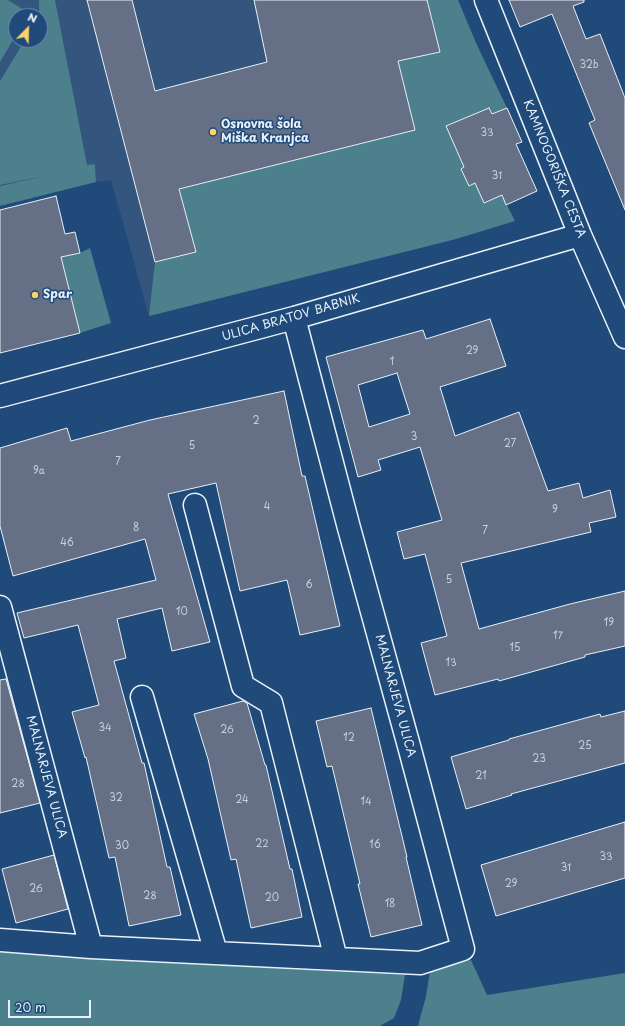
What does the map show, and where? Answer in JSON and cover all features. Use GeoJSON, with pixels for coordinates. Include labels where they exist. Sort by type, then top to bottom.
{"type":"FeatureCollection","features":[{"type":"Feature","properties":{"kind":"street","name":"KAMNOGORIŠKA CESTA"},"geometry":{"type":"LineString","coordinates":[[486,0],[580,235],[625,337]]}},
{"type":"Feature","properties":{"kind":"street","name":"ULICA BRATOV BABNIK"},"geometry":{"type":"LineString","coordinates":[[0,396],[294,318],[580,235]]}},
{"type":"Feature","properties":{"kind":"street","name":"MALNARJEVA ULICA"},"geometry":{"type":"LineString","coordinates":[[0,940],[92,947],[420,963],[463,949],[410,746],[349,528],[294,318]]}},
{"type":"Feature","properties":{"kind":"street"},"geometry":{"type":"LineString","coordinates":[[195,504],[243,686],[271,703],[336,958]]}},
{"type":"Feature","properties":{"kind":"street","name":"MALNARJEVA ULICA"},"geometry":{"type":"LineString","coordinates":[[0,607],[92,947]]}},
{"type":"Feature","properties":{"kind":"street"},"geometry":{"type":"LineString","coordinates":[[142,698],[216,953]]}},
{"type":"Feature","properties":{"kind":"shaded area","name":"Osnovna šola Miška Kranjca"},"geometry":{"type":"Polygon","coordinates":[[[0,0],[458,0],[490,76],[418,101],[456,239],[149,316],[111,180],[96,182],[95,164],[0,186],[0,0]]]}},
{"type":"Feature","properties":{"kind":"green space"},"geometry":{"type":"Polygon","coordinates":[[[0,0],[8,0],[21,8],[8,8],[8,48],[0,62],[0,0]]]}},
{"type":"Feature","properties":{"kind":"green space"},"geometry":{"type":"Polygon","coordinates":[[[39,0],[55,0],[87,165],[95,164],[96,182],[0,206],[0,186],[44,176],[0,185],[0,81],[20,48],[48,48],[48,8],[39,8],[39,0]]]}},
{"type":"Feature","properties":{"kind":"green space"},"geometry":{"type":"Polygon","coordinates":[[[427,0],[458,0],[476,43],[507,108],[492,114],[489,108],[453,123],[455,147],[464,167],[461,169],[469,186],[475,183],[502,195],[515,221],[456,239],[149,316],[155,262],[196,252],[179,189],[415,130],[398,61],[440,52],[427,0]]]}},
{"type":"Feature","properties":{"kind":"green space"},"geometry":{"type":"Polygon","coordinates":[[[90,248],[111,323],[80,333],[61,257],[80,253],[90,248]]]}},
{"type":"Feature","properties":{"kind":"green space"},"geometry":{"type":"Polygon","coordinates":[[[0,952],[92,959],[405,975],[401,1000],[394,1018],[380,1026],[0,1026],[0,952]]]}},
{"type":"Feature","properties":{"kind":"green space"},"geometry":{"type":"Polygon","coordinates":[[[471,960],[487,995],[625,973],[625,1026],[418,1026],[426,996],[430,971],[471,960]]]}},
{"type":"Feature","properties":{"kind":"building"},"geometry":{"type":"Polygon","coordinates":[[[87,0],[132,0],[155,91],[267,62],[254,0],[427,0],[440,52],[398,61],[415,130],[179,189],[196,252],[155,262],[87,0]]]}},
{"type":"Feature","properties":{"kind":"building"},"geometry":{"type":"Polygon","coordinates":[[[509,0],[584,0],[584,2],[573,6],[586,39],[600,34],[625,98],[625,210],[589,123],[595,120],[552,14],[520,27],[509,0]]]}},
{"type":"Feature","properties":{"kind":"building"},"geometry":{"type":"Polygon","coordinates":[[[489,108],[492,114],[507,108],[522,142],[516,144],[537,191],[506,205],[502,195],[484,203],[475,183],[469,186],[461,169],[464,167],[446,126],[489,108]]]}},
{"type":"Feature","properties":{"kind":"building","name":"Spar"},"geometry":{"type":"Polygon","coordinates":[[[56,196],[65,234],[75,232],[80,253],[61,257],[80,333],[0,353],[0,210],[56,196]]]}},
{"type":"Feature","properties":{"kind":"building"},"geometry":{"type":"Polygon","coordinates":[[[490,319],[506,366],[440,387],[455,436],[519,412],[548,491],[579,483],[583,498],[610,490],[616,517],[589,523],[591,532],[461,563],[479,629],[570,604],[625,591],[625,646],[585,655],[585,657],[499,681],[498,679],[435,695],[421,643],[447,636],[425,554],[404,559],[397,532],[442,520],[420,447],[378,460],[381,470],[358,477],[326,357],[423,330],[426,339],[490,319]],[[397,373],[358,385],[369,427],[410,414],[397,373]]]}},
{"type":"Feature","properties":{"kind":"building"},"geometry":{"type":"Polygon","coordinates":[[[284,391],[302,476],[305,476],[340,626],[300,635],[287,580],[240,591],[216,483],[168,494],[210,642],[172,651],[162,608],[117,619],[126,658],[114,661],[142,763],[144,763],[167,867],[170,867],[181,915],[129,926],[115,857],[109,858],[86,757],[85,758],[72,712],[99,705],[78,625],[24,638],[17,613],[156,580],[145,539],[13,576],[0,526],[0,448],[67,428],[71,441],[150,420],[284,391]]]}},
{"type":"Feature","properties":{"kind":"building"},"geometry":{"type":"Polygon","coordinates":[[[6,679],[40,803],[0,813],[0,680],[6,679]]]}},
{"type":"Feature","properties":{"kind":"building"},"geometry":{"type":"Polygon","coordinates":[[[243,701],[247,703],[266,765],[290,869],[292,869],[302,917],[251,928],[236,859],[231,860],[208,759],[194,714],[243,701]]]}},
{"type":"Feature","properties":{"kind":"building"},"geometry":{"type":"Polygon","coordinates":[[[371,708],[422,925],[371,937],[332,766],[327,767],[316,721],[371,708]]]}},
{"type":"Feature","properties":{"kind":"building"},"geometry":{"type":"Polygon","coordinates":[[[625,711],[625,763],[511,794],[512,795],[466,809],[451,757],[509,739],[600,714],[601,717],[625,711]]]}},
{"type":"Feature","properties":{"kind":"building"},"geometry":{"type":"Polygon","coordinates":[[[625,822],[625,878],[496,916],[481,865],[625,822]]]}},
{"type":"Feature","properties":{"kind":"building"},"geometry":{"type":"Polygon","coordinates":[[[54,855],[68,909],[16,923],[2,869],[54,855]]]}},
{"type":"Feature","properties":{"kind":"place","name":"Osnovna šola Miška Kranjca"},"geometry":{"type":"Point","coordinates":[213,132]}},
{"type":"Feature","properties":{"kind":"place","name":"Spar"},"geometry":{"type":"Point","coordinates":[35,295]}}]}
